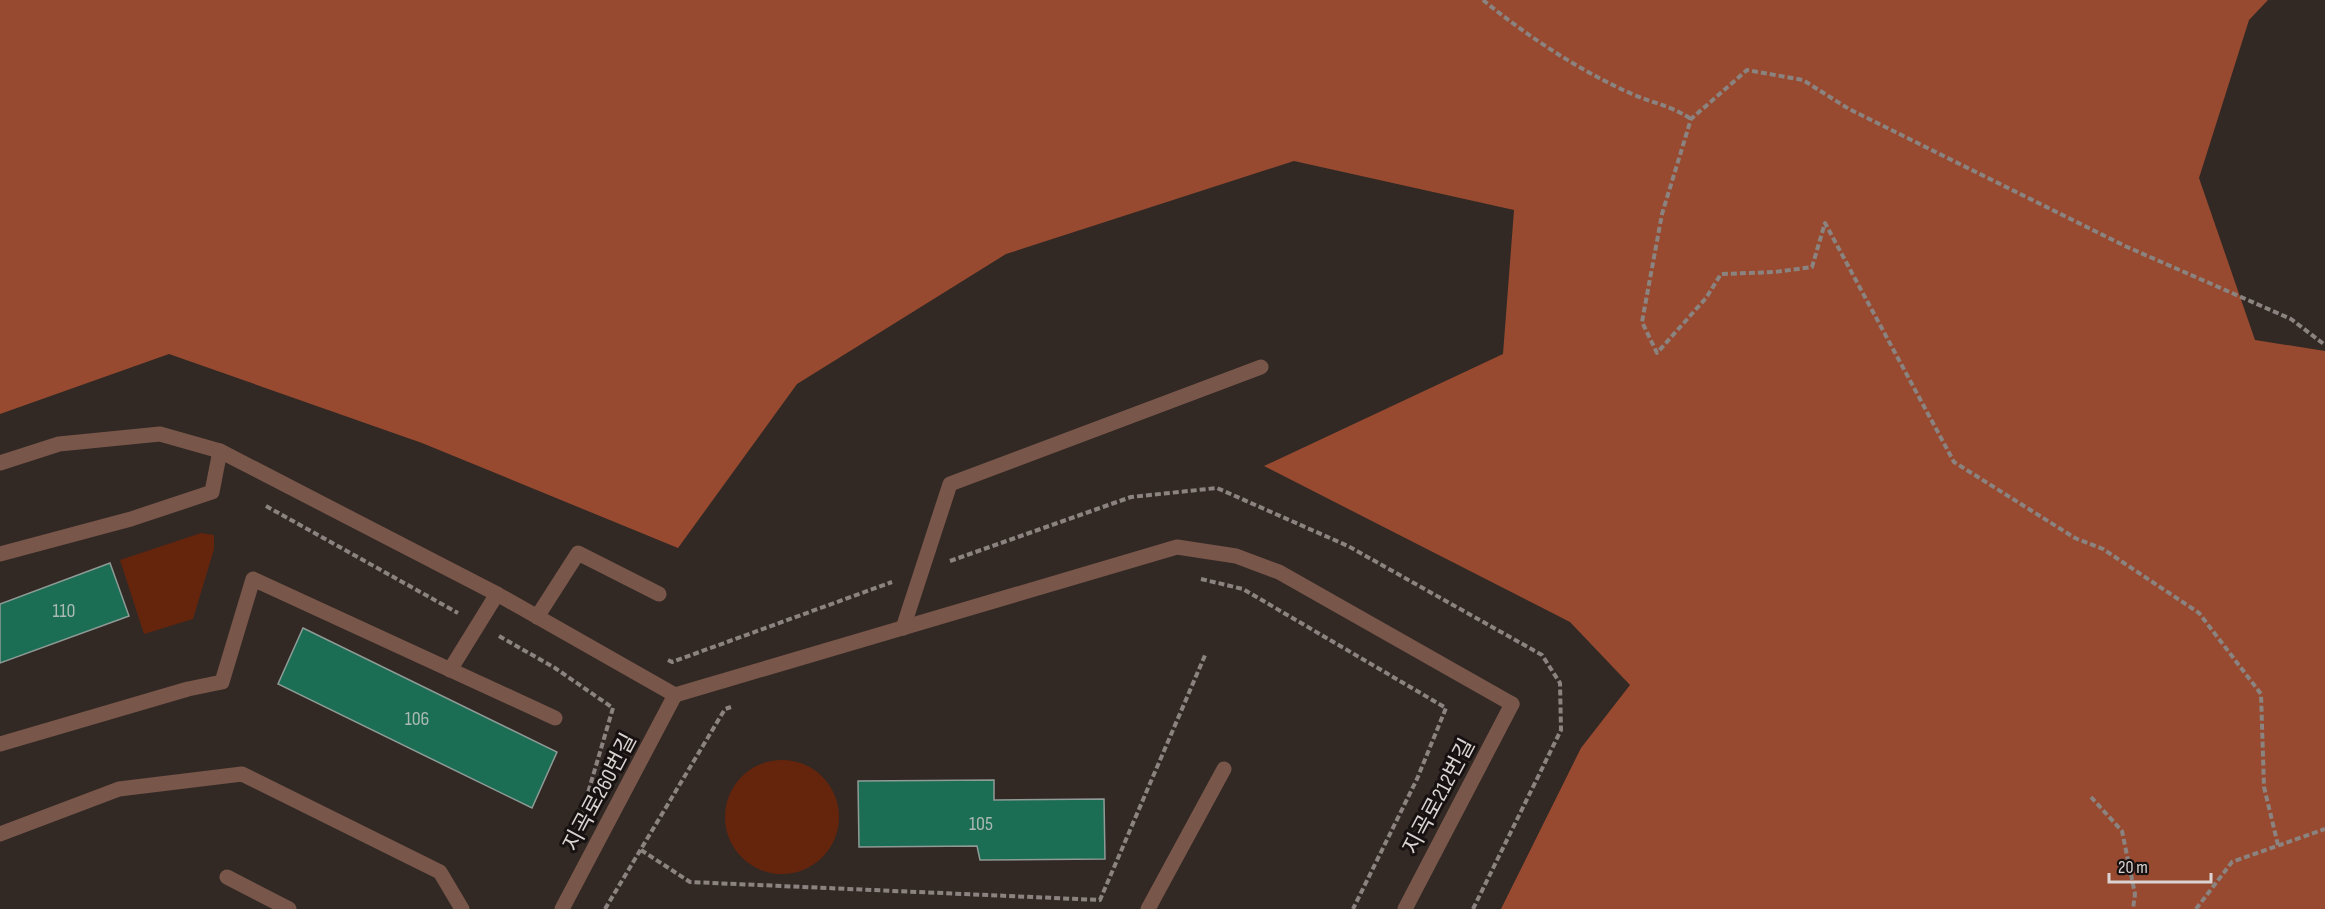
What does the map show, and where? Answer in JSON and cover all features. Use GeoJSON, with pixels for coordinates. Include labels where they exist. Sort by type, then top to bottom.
{"type":"FeatureCollection","features":[{"type":"Feature","properties":{"kind":"street"},"geometry":{"type":"LineString","coordinates":[[0,464],[59,444],[160,434],[220,451],[497,594],[675,695],[903,628],[950,484],[1261,368]]}},
{"type":"Feature","properties":{"kind":"street"},"geometry":{"type":"LineString","coordinates":[[0,555],[131,519],[212,492],[220,451]]}},
{"type":"Feature","properties":{"kind":"street","name":"지곡로212번길"},"geometry":{"type":"LineString","coordinates":[[903,628],[1177,547],[1236,556],[1279,572],[1512,704],[1405,909]]}},
{"type":"Feature","properties":{"kind":"street"},"geometry":{"type":"LineString","coordinates":[[537,617],[578,554],[659,594]]}},
{"type":"Feature","properties":{"kind":"street"},"geometry":{"type":"LineString","coordinates":[[0,744],[188,688],[222,682],[253,579],[555,718]]}},
{"type":"Feature","properties":{"kind":"street"},"geometry":{"type":"LineString","coordinates":[[450,670],[497,594]]}},
{"type":"Feature","properties":{"kind":"street","name":"지곡로260번길"},"geometry":{"type":"LineString","coordinates":[[562,909],[675,695]]}},
{"type":"Feature","properties":{"kind":"street"},"geometry":{"type":"LineString","coordinates":[[1148,909],[1224,769]]}},
{"type":"Feature","properties":{"kind":"street"},"geometry":{"type":"LineString","coordinates":[[0,834],[119,789],[242,774],[440,872],[462,909]]}},
{"type":"Feature","properties":{"kind":"street"},"geometry":{"type":"LineString","coordinates":[[227,877],[289,909]]}},
{"type":"Feature","properties":{"kind":"path"},"geometry":{"type":"LineString","coordinates":[[1483,0],[1504,18],[1594,75],[1634,95],[1671,106],[1691,119]]}},
{"type":"Feature","properties":{"kind":"path"},"geometry":{"type":"LineString","coordinates":[[2278,844],[2264,787],[2261,694],[2199,613],[2103,549],[2075,538],[1954,462],[1826,223],[1812,267],[1775,272],[1721,274],[1706,298],[1657,353],[1642,322],[1662,214],[1691,119],[1746,70],[1803,80],[1849,109],[2125,246],[2291,319],[2325,345]]}},
{"type":"Feature","properties":{"kind":"path"},"geometry":{"type":"LineString","coordinates":[[661,657],[672,662],[1131,497],[1217,488],[1348,546],[1542,655],[1560,683],[1561,730],[1473,909]]}},
{"type":"Feature","properties":{"kind":"path"},"geometry":{"type":"LineString","coordinates":[[256,500],[555,668],[613,708],[580,818]]}},
{"type":"Feature","properties":{"kind":"path"},"geometry":{"type":"LineString","coordinates":[[1198,578],[1243,589],[1446,708],[1353,909]]}},
{"type":"Feature","properties":{"kind":"path"},"geometry":{"type":"LineString","coordinates":[[641,850],[690,882],[1101,900],[1206,654]]}},
{"type":"Feature","properties":{"kind":"path"},"geometry":{"type":"LineString","coordinates":[[731,707],[743,704]]}},
{"type":"Feature","properties":{"kind":"path"},"geometry":{"type":"LineString","coordinates":[[605,909],[725,710]]}},
{"type":"Feature","properties":{"kind":"path"},"geometry":{"type":"LineString","coordinates":[[2091,796],[2122,831],[2135,894],[2133,909]]}},
{"type":"Feature","properties":{"kind":"path"},"geometry":{"type":"LineString","coordinates":[[2196,909],[2232,861],[2325,829]]}},
{"type":"Feature","properties":{"kind":"shaded area"},"geometry":{"type":"Polygon","coordinates":[[[0,0],[2268,0],[2249,20],[2199,178],[2255,340],[2325,351],[2325,909],[1501,909],[1581,748],[1630,685],[1570,622],[1264,466],[1503,354],[1514,210],[1294,161],[1006,254],[797,384],[678,548],[422,443],[169,354],[0,414],[0,0]]]}},
{"type":"Feature","properties":{"kind":"shaded area"},"geometry":{"type":"Polygon","coordinates":[[[201,533],[214,535],[214,549],[193,619],[144,634],[120,560],[201,533]]]}},
{"type":"Feature","properties":{"kind":"shaded area"},"geometry":{"type":"Polygon","coordinates":[[[782,760],[804,764],[822,777],[835,795],[839,817],[835,839],[822,857],[804,870],[782,874],[760,870],[742,857],[729,839],[725,817],[729,795],[742,777],[760,764],[782,760]]]}},
{"type":"Feature","properties":{"kind":"building"},"geometry":{"type":"Polygon","coordinates":[[[110,563],[129,616],[0,663],[0,604],[110,563]]]}},
{"type":"Feature","properties":{"kind":"building"},"geometry":{"type":"Polygon","coordinates":[[[303,628],[557,752],[532,808],[278,684],[303,628]]]}},
{"type":"Feature","properties":{"kind":"building"},"geometry":{"type":"Polygon","coordinates":[[[994,780],[994,800],[1104,799],[1105,859],[980,860],[977,846],[859,847],[858,781],[994,780]]]}}]}
